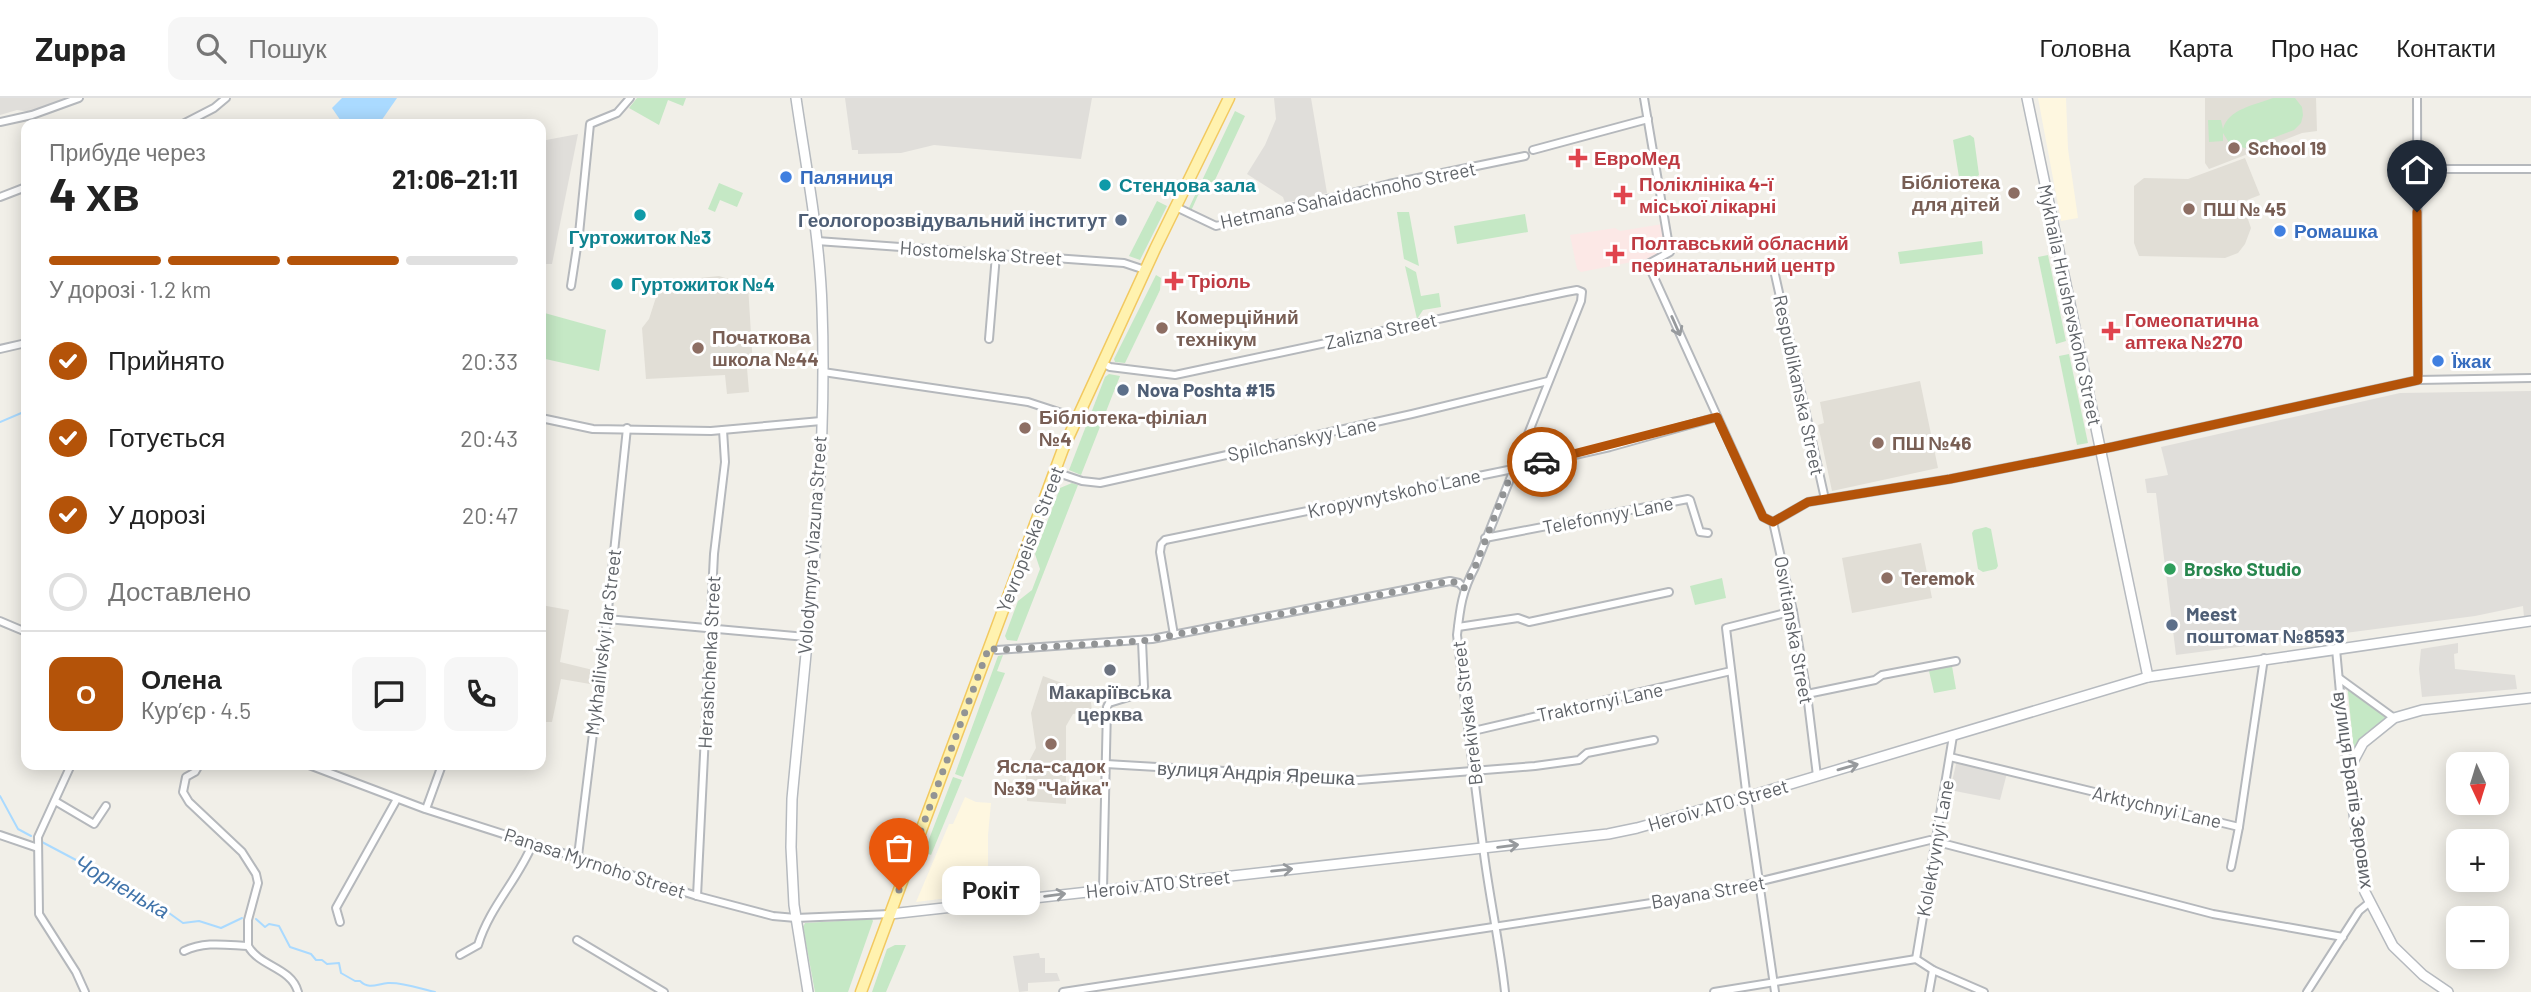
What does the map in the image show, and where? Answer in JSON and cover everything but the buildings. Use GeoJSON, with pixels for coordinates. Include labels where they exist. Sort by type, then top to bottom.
{"type":"FeatureCollection","features":[{"type":"Feature","properties":{"kind":"main road","name":"Volodymyra Viazuna Street"},"geometry":{"type":"LineString","coordinates":[[796,98],[817,241],[822,307],[821,421],[792,799],[791,847],[796,918],[807,992]]}},
{"type":"Feature","properties":{"kind":"main road","name":"Yevropeiska Street"},"geometry":{"type":"LineString","coordinates":[[861,992],[1077,418],[1229,98]]}},
{"type":"Feature","properties":{"kind":"main road","name":"Mykhaila Hrushevskoho Street"},"geometry":{"type":"LineString","coordinates":[[2027,98],[2148,677]]}},
{"type":"Feature","properties":{"kind":"main road","name":"Heroiv ATO Street"},"geometry":{"type":"LineString","coordinates":[[890,914],[1608,834],[1747,797],[2148,677],[2531,621]]}},
{"type":"Feature","properties":{"kind":"main road"},"geometry":{"type":"LineString","coordinates":[[2348,771],[2363,743],[2394,718],[2422,710],[2531,698]]}},
{"type":"Feature","properties":{"kind":"main road","name":"вулиця Братів Зерових"},"geometry":{"type":"LineString","coordinates":[[2348,771],[2365,892],[2393,946],[2423,975],[2448,992]]}},
{"type":"Feature","properties":{"kind":"street"},"geometry":{"type":"LineString","coordinates":[[0,122],[32,115],[79,98]]}},
{"type":"Feature","properties":{"kind":"street"},"geometry":{"type":"LineString","coordinates":[[193,119],[226,98]]}},
{"type":"Feature","properties":{"kind":"street"},"geometry":{"type":"LineString","coordinates":[[571,286],[590,124],[617,113],[630,98]]}},
{"type":"Feature","properties":{"kind":"street"},"geometry":{"type":"LineString","coordinates":[[1533,150],[1648,118],[1644,98]]}},
{"type":"Feature","properties":{"kind":"street"},"geometry":{"type":"LineString","coordinates":[[2417,98],[2418,380]]}},
{"type":"Feature","properties":{"kind":"street","name":"Osvitianska Street"},"geometry":{"type":"LineString","coordinates":[[1648,118],[1670,252],[1648,264],[1763,517],[1773,522],[1793,611],[1817,776]]}},
{"type":"Feature","properties":{"kind":"street","name":"Hetmana Sahaidachnoho Street"},"geometry":{"type":"LineString","coordinates":[[1175,207],[1216,226],[1389,184],[1525,156]]}},
{"type":"Feature","properties":{"kind":"street"},"geometry":{"type":"LineString","coordinates":[[2417,169],[2531,169]]}},
{"type":"Feature","properties":{"kind":"street"},"geometry":{"type":"LineString","coordinates":[[0,197],[21,189]]}},
{"type":"Feature","properties":{"kind":"street","name":"Hostomelska Street"},"geometry":{"type":"LineString","coordinates":[[817,241],[1124,263],[1145,270]]}},
{"type":"Feature","properties":{"kind":"street"},"geometry":{"type":"LineString","coordinates":[[989,340],[996,255]]}},
{"type":"Feature","properties":{"kind":"street","name":"Respublikanska Street"},"geometry":{"type":"LineString","coordinates":[[1774,271],[1825,499]]}},
{"type":"Feature","properties":{"kind":"street","name":"Zalizna Street"},"geometry":{"type":"LineString","coordinates":[[1102,363],[1110,367],[1175,375],[1577,290]]}},
{"type":"Feature","properties":{"kind":"street","name":"Berekivska Street"},"geometry":{"type":"LineString","coordinates":[[1506,992],[1483,849],[1457,635],[1464,588],[1475,567],[1582,298],[1582,292],[1577,290]]}},
{"type":"Feature","properties":{"kind":"street"},"geometry":{"type":"LineString","coordinates":[[0,349],[21,344]]}},
{"type":"Feature","properties":{"kind":"street"},"geometry":{"type":"LineString","coordinates":[[822,372],[1028,402],[1077,418]]}},
{"type":"Feature","properties":{"kind":"street"},"geometry":{"type":"LineString","coordinates":[[1773,522],[1808,502],[1950,479],[2100,449],[2418,380],[2531,379]]}},
{"type":"Feature","properties":{"kind":"street","name":"Spilchanskyy Lane"},"geometry":{"type":"LineString","coordinates":[[1055,472],[1082,481],[1100,483],[1548,381]]}},
{"type":"Feature","properties":{"kind":"street","name":"Kropyvnytskoho Lane"},"geometry":{"type":"LineString","coordinates":[[1174,635],[1160,552],[1161,544],[1165,540],[1513,469],[1610,447],[1717,417]]}},
{"type":"Feature","properties":{"kind":"street"},"geometry":{"type":"LineString","coordinates":[[546,419],[593,429],[723,430],[821,421]]}},
{"type":"Feature","properties":{"kind":"street","name":"Mykhailivskyi Iar Street"},"geometry":{"type":"LineString","coordinates":[[578,856],[627,428]]}},
{"type":"Feature","properties":{"kind":"street","name":"Herashchenka Street"},"geometry":{"type":"LineString","coordinates":[[697,896],[715,554],[725,462],[723,430]]}},
{"type":"Feature","properties":{"kind":"street","name":"Telefonnyy Lane"},"geometry":{"type":"LineString","coordinates":[[1485,538],[1685,499],[1690,500],[1700,532],[1708,533]]}},
{"type":"Feature","properties":{"kind":"street"},"geometry":{"type":"LineString","coordinates":[[989,647],[997,650],[1142,641],[1450,581],[1459,583],[1464,588]]}},
{"type":"Feature","properties":{"kind":"street"},"geometry":{"type":"LineString","coordinates":[[1458,626],[1518,618],[1529,622],[1669,592]]}},
{"type":"Feature","properties":{"kind":"street"},"geometry":{"type":"LineString","coordinates":[[1775,992],[1726,628],[1793,611]]}},
{"type":"Feature","properties":{"kind":"street"},"geometry":{"type":"LineString","coordinates":[[607,619],[806,637]]}},
{"type":"Feature","properties":{"kind":"street"},"geometry":{"type":"LineString","coordinates":[[0,621],[21,630]]}},
{"type":"Feature","properties":{"kind":"street"},"geometry":{"type":"LineString","coordinates":[[1103,890],[1107,707],[1111,702],[1139,692],[1144,687],[1142,641]]}},
{"type":"Feature","properties":{"kind":"street","name":"вулиця Братів Зерових"},"geometry":{"type":"LineString","coordinates":[[2336,649],[2348,771]]}},
{"type":"Feature","properties":{"kind":"street","name":"Arktychnyi Lane"},"geometry":{"type":"LineString","coordinates":[[1950,757],[2239,827],[2264,658]]}},
{"type":"Feature","properties":{"kind":"street"},"geometry":{"type":"LineString","coordinates":[[1807,694],[1956,661]]}},
{"type":"Feature","properties":{"kind":"street","name":"Traktornyi Lane"},"geometry":{"type":"LineString","coordinates":[[1469,732],[1731,671]]}},
{"type":"Feature","properties":{"kind":"street","name":"вулиця Братів Зерових"},"geometry":{"type":"LineString","coordinates":[[2339,678],[2394,718]]}},
{"type":"Feature","properties":{"kind":"street","name":"Kolektyvnyi Lane"},"geometry":{"type":"LineString","coordinates":[[1916,959],[1953,736]]}},
{"type":"Feature","properties":{"kind":"street","name":"вулиця Андрія Ярешка"},"geometry":{"type":"LineString","coordinates":[[1106,764],[1242,772],[1292,778],[1359,780],[1579,760],[1587,753],[1654,740]]}},
{"type":"Feature","properties":{"kind":"street"},"geometry":{"type":"LineString","coordinates":[[69,770],[38,837],[38,914],[76,972],[85,992]]}},
{"type":"Feature","properties":{"kind":"street"},"geometry":{"type":"LineString","coordinates":[[196,770],[186,777],[183,792],[189,802],[242,852],[256,874],[258,883],[248,920],[248,946],[252,954],[292,979],[298,992]]}},
{"type":"Feature","properties":{"kind":"street","name":"Panasa Myrnoho Street"},"geometry":{"type":"LineString","coordinates":[[322,770],[426,809],[697,896],[773,916],[796,918],[890,914]]}},
{"type":"Feature","properties":{"kind":"street"},"geometry":{"type":"LineString","coordinates":[[426,809],[440,770]]}},
{"type":"Feature","properties":{"kind":"street"},"geometry":{"type":"LineString","coordinates":[[340,922],[336,908],[397,799]]}},
{"type":"Feature","properties":{"kind":"street"},"geometry":{"type":"LineString","coordinates":[[55,801],[94,824],[106,806]]}},
{"type":"Feature","properties":{"kind":"street"},"geometry":{"type":"LineString","coordinates":[[2231,867],[2239,827]]}},
{"type":"Feature","properties":{"kind":"street"},"geometry":{"type":"LineString","coordinates":[[0,835],[38,848]]}},
{"type":"Feature","properties":{"kind":"street","name":"Bayana Street"},"geometry":{"type":"LineString","coordinates":[[1063,992],[1704,895],[1936,841],[2213,914],[2343,937]]}},
{"type":"Feature","properties":{"kind":"street"},"geometry":{"type":"LineString","coordinates":[[460,955],[478,945],[485,922],[526,862],[533,843]]}},
{"type":"Feature","properties":{"kind":"street"},"geometry":{"type":"LineString","coordinates":[[2307,992],[2358,911],[2370,902]]}},
{"type":"Feature","properties":{"kind":"street"},"geometry":{"type":"LineString","coordinates":[[577,940],[664,992]]}},
{"type":"Feature","properties":{"kind":"street"},"geometry":{"type":"LineString","coordinates":[[184,951],[195,946],[217,944],[248,946]]}},
{"type":"Feature","properties":{"kind":"street"},"geometry":{"type":"LineString","coordinates":[[1714,992],[1916,959],[1933,970],[1984,992]]}},
{"type":"Feature","properties":{"kind":"street"},"geometry":{"type":"LineString","coordinates":[[1929,992],[1933,970]]}},
{"type":"Feature","properties":{"kind":"shaded area"},"geometry":{"type":"Polygon","coordinates":[[[0,98],[71,98],[31,112],[17,110],[0,115],[0,98]]]}},
{"type":"Feature","properties":{"kind":"shaded area"},"geometry":{"type":"Polygon","coordinates":[[[845,98],[1092,98],[1081,159],[934,145],[901,153],[858,154],[858,150],[852,150],[845,98]]]}},
{"type":"Feature","properties":{"kind":"shaded area"},"geometry":{"type":"Polygon","coordinates":[[[1274,98],[1311,98],[1327,193],[1285,203],[1283,197],[1247,174],[1265,145],[1276,119],[1274,98]]]}},
{"type":"Feature","properties":{"kind":"shaded area"},"geometry":{"type":"Polygon","coordinates":[[[2038,98],[2066,98],[2068,149],[2078,218],[2061,221],[2038,98]]]}},
{"type":"Feature","properties":{"kind":"shaded area","name":"School 19"},"geometry":{"type":"Polygon","coordinates":[[[2205,98],[2316,98],[2317,131],[2302,133],[2209,169],[2205,163],[2205,98]]]}},
{"type":"Feature","properties":{"kind":"shaded area"},"geometry":{"type":"Polygon","coordinates":[[[578,134],[552,264],[546,264],[546,140],[578,134]]]}},
{"type":"Feature","properties":{"kind":"shaded area","name":"ПШ № 45"},"geometry":{"type":"Polygon","coordinates":[[[2245,158],[2260,195],[2242,202],[2251,228],[2238,253],[2225,258],[2139,256],[2134,243],[2134,186],[2144,178],[2188,179],[2245,158]]]}},
{"type":"Feature","properties":{"kind":"shaded area","name":"Полтавський обласний перинатальний центр"},"geometry":{"type":"Polygon","coordinates":[[[1663,224],[1667,248],[1647,259],[1581,272],[1577,269],[1570,235],[1663,224]]]}},
{"type":"Feature","properties":{"kind":"shaded area","name":"Початкова школа №44"},"geometry":{"type":"Polygon","coordinates":[[[719,276],[748,285],[753,367],[747,368],[749,392],[727,394],[725,375],[646,379],[642,328],[649,319],[661,282],[719,276]]]}},
{"type":"Feature","properties":{"kind":"shaded area","name":"ПШ №46"},"geometry":{"type":"Polygon","coordinates":[[[1920,381],[1938,468],[1832,491],[1818,425],[1824,423],[1820,402],[1920,381]]]}},
{"type":"Feature","properties":{"kind":"shaded area"},"geometry":{"type":"Polygon","coordinates":[[[2531,391],[2531,616],[2524,617],[2523,606],[2475,616],[2176,655],[2156,493],[2147,493],[2145,479],[2168,475],[2161,447],[2400,393],[2531,391]]]}},
{"type":"Feature","properties":{"kind":"shaded area","name":"Teremok"},"geometry":{"type":"Polygon","coordinates":[[[1921,543],[1932,598],[1852,613],[1842,558],[1921,543]]]}},
{"type":"Feature","properties":{"kind":"shaded area"},"geometry":{"type":"Polygon","coordinates":[[[546,606],[569,610],[560,662],[593,670],[590,684],[561,679],[552,722],[546,722],[546,606]]]}},
{"type":"Feature","properties":{"kind":"shaded area"},"geometry":{"type":"Polygon","coordinates":[[[2458,643],[2458,653],[2454,654],[2455,669],[2515,675],[2517,689],[2422,697],[2419,669],[2421,649],[2458,643]]]}},
{"type":"Feature","properties":{"kind":"shaded area","name":"Ясла-садок №39 \"Чайка\""},"geometry":{"type":"Polygon","coordinates":[[[1043,676],[1078,689],[1091,702],[1092,711],[1073,714],[1066,726],[1066,804],[1027,801],[1027,765],[1036,748],[1031,713],[1043,676]]]}},
{"type":"Feature","properties":{"kind":"shaded area"},"geometry":{"type":"Polygon","coordinates":[[[1957,760],[2007,773],[2000,800],[1950,790],[1957,760]]]}},
{"type":"Feature","properties":{"kind":"shaded area"},"geometry":{"type":"Polygon","coordinates":[[[965,797],[976,802],[991,803],[988,893],[916,902],[949,824],[953,824],[965,797]]]}},
{"type":"Feature","properties":{"kind":"shaded area"},"geometry":{"type":"Polygon","coordinates":[[[1039,953],[1040,958],[1045,958],[1045,973],[1057,973],[1060,981],[1028,983],[1028,991],[1019,992],[1013,956],[1039,953]]]}},
{"type":"Feature","properties":{"kind":"green space"},"geometry":{"type":"Polygon","coordinates":[[[637,98],[686,98],[683,106],[668,100],[659,125],[629,108],[637,98]]]}},
{"type":"Feature","properties":{"kind":"green space"},"geometry":{"type":"Polygon","coordinates":[[[2273,98],[2295,98],[2302,107],[2301,123],[2294,130],[2246,148],[2231,146],[2223,133],[2223,141],[2209,142],[2208,120],[2221,120],[2223,129],[2236,112],[2273,98]]]}},
{"type":"Feature","properties":{"kind":"green space"},"geometry":{"type":"Polygon","coordinates":[[[1235,111],[1245,116],[1214,182],[1204,182],[1191,211],[1188,210],[1235,111]]]}},
{"type":"Feature","properties":{"kind":"green space"},"geometry":{"type":"Polygon","coordinates":[[[1970,135],[1974,138],[1979,175],[1963,180],[1959,177],[1953,140],[1970,135]]]}},
{"type":"Feature","properties":{"kind":"green space"},"geometry":{"type":"Polygon","coordinates":[[[719,183],[743,193],[737,207],[720,200],[715,212],[708,209],[719,183]]]}},
{"type":"Feature","properties":{"kind":"green space"},"geometry":{"type":"Polygon","coordinates":[[[1157,201],[1167,206],[1140,260],[1129,256],[1157,201]]]}},
{"type":"Feature","properties":{"kind":"green space"},"geometry":{"type":"Polygon","coordinates":[[[1397,212],[1409,212],[1419,266],[1404,259],[1397,212]]]}},
{"type":"Feature","properties":{"kind":"green space"},"geometry":{"type":"Polygon","coordinates":[[[1525,214],[1528,232],[1457,244],[1454,226],[1525,214]]]}},
{"type":"Feature","properties":{"kind":"green space"},"geometry":{"type":"Polygon","coordinates":[[[1982,241],[1983,254],[1900,264],[1898,252],[1982,241]]]}},
{"type":"Feature","properties":{"kind":"green space"},"geometry":{"type":"Polygon","coordinates":[[[2048,255],[2066,341],[2056,344],[2038,257],[2048,255]]]}},
{"type":"Feature","properties":{"kind":"green space"},"geometry":{"type":"Polygon","coordinates":[[[1405,266],[1416,272],[1421,296],[1439,293],[1441,307],[1423,310],[1417,319],[1405,266]]]}},
{"type":"Feature","properties":{"kind":"green space"},"geometry":{"type":"Polygon","coordinates":[[[1156,275],[1161,278],[1160,290],[1125,363],[1115,362],[1114,359],[1156,275]]]}},
{"type":"Feature","properties":{"kind":"green space"},"geometry":{"type":"Polygon","coordinates":[[[546,313],[606,330],[599,371],[546,359],[546,313]]]}},
{"type":"Feature","properties":{"kind":"green space"},"geometry":{"type":"Polygon","coordinates":[[[2069,354],[2088,443],[2077,445],[2059,356],[2069,354]]]}},
{"type":"Feature","properties":{"kind":"green space"},"geometry":{"type":"Polygon","coordinates":[[[1109,374],[1120,376],[1081,475],[1069,470],[1105,377],[1109,374]]]}},
{"type":"Feature","properties":{"kind":"green space"},"geometry":{"type":"Polygon","coordinates":[[[1072,483],[1078,485],[1017,641],[1007,640],[1005,636],[1018,601],[1032,590],[1040,569],[1035,554],[1060,488],[1072,483]]]}},
{"type":"Feature","properties":{"kind":"green space"},"geometry":{"type":"Polygon","coordinates":[[[1986,527],[1991,529],[1998,566],[1983,572],[1978,569],[1972,533],[1986,527]]]}},
{"type":"Feature","properties":{"kind":"green space"},"geometry":{"type":"Polygon","coordinates":[[[1722,578],[1726,598],[1695,605],[1690,586],[1722,578]]]}},
{"type":"Feature","properties":{"kind":"green space"},"geometry":{"type":"Polygon","coordinates":[[[1003,655],[997,671],[1005,673],[963,777],[955,774],[998,656],[1003,655]]]}},
{"type":"Feature","properties":{"kind":"green space"},"geometry":{"type":"Polygon","coordinates":[[[1952,666],[1956,689],[1934,693],[1929,671],[1952,666]]]}},
{"type":"Feature","properties":{"kind":"green space"},"geometry":{"type":"Polygon","coordinates":[[[2347,683],[2391,716],[2367,732],[2354,751],[2347,683]]]}},
{"type":"Feature","properties":{"kind":"green space"},"geometry":{"type":"Polygon","coordinates":[[[953,777],[962,780],[931,855],[924,852],[953,777]]]}},
{"type":"Feature","properties":{"kind":"green space"},"geometry":{"type":"Polygon","coordinates":[[[872,919],[848,992],[815,992],[803,927],[805,923],[872,919]]]}},
{"type":"Feature","properties":{"kind":"green space"},"geometry":{"type":"Polygon","coordinates":[[[895,945],[906,945],[886,992],[872,992],[887,949],[895,945]]]}},
{"type":"Feature","properties":{"kind":"water"},"geometry":{"type":"Polygon","coordinates":[[[342,98],[397,98],[382,119],[340,119],[332,108],[342,98]]]}},
{"type":"Feature","properties":{"kind":"waterway"},"geometry":{"type":"LineString","coordinates":[[0,422],[21,413]]}},
{"type":"Feature","properties":{"kind":"waterway","name":"Чорненька"},"geometry":{"type":"LineString","coordinates":[[0,796],[18,829],[31,836]]}},
{"type":"Feature","properties":{"kind":"waterway","name":"Чорненька"},"geometry":{"type":"LineString","coordinates":[[42,842],[130,889],[160,912],[169,913],[183,923],[199,921],[221,928],[242,918]]}},
{"type":"Feature","properties":{"kind":"waterway","name":"Чорненька"},"geometry":{"type":"LineString","coordinates":[[256,919],[265,927],[269,924],[279,926],[290,947],[311,954],[316,960],[327,964],[339,963],[341,973],[355,981],[370,986],[400,984],[435,992]]}},
{"type":"Feature","properties":{"kind":"way so far"},"geometry":{"type":"LineString","coordinates":[[899,890],[989,647],[997,650],[1142,641],[1450,581],[1459,583],[1464,588],[1475,567],[1513,469],[1542,462]]}},
{"type":"Feature","properties":{"kind":"place","name":"School 19"},"geometry":{"type":"Point","coordinates":[2234,148]}},
{"type":"Feature","properties":{"kind":"place","name":"ЕвроМед"},"geometry":{"type":"Point","coordinates":[1578,158]}},
{"type":"Feature","properties":{"kind":"place","name":"Паляниця"},"geometry":{"type":"Point","coordinates":[786,177]}},
{"type":"Feature","properties":{"kind":"place","name":"Стендова зала"},"geometry":{"type":"Point","coordinates":[1105,185]}},
{"type":"Feature","properties":{"kind":"place","name":"Бібліотека для дітей"},"geometry":{"type":"Point","coordinates":[2014,193]}},
{"type":"Feature","properties":{"kind":"place","name":"Поліклініка 4-ї міської лікарні"},"geometry":{"type":"Point","coordinates":[1623,195]}},
{"type":"Feature","properties":{"kind":"place","name":"ПШ № 45"},"geometry":{"type":"Point","coordinates":[2189,209]}},
{"type":"Feature","properties":{"kind":"place","name":"Гуртожиток №3"},"geometry":{"type":"Point","coordinates":[640,215]}},
{"type":"Feature","properties":{"kind":"place","name":"Геологорозвідувальний інститут"},"geometry":{"type":"Point","coordinates":[1121,220]}},
{"type":"Feature","properties":{"kind":"place","name":"Ромашка"},"geometry":{"type":"Point","coordinates":[2280,231]}},
{"type":"Feature","properties":{"kind":"place","name":"Полтавський обласний перинатальний центр"},"geometry":{"type":"Point","coordinates":[1615,254]}},
{"type":"Feature","properties":{"kind":"place","name":"Тріоль"},"geometry":{"type":"Point","coordinates":[1174,281]}},
{"type":"Feature","properties":{"kind":"place","name":"Гуртожиток №4"},"geometry":{"type":"Point","coordinates":[617,284]}},
{"type":"Feature","properties":{"kind":"place","name":"Комерційний технікум"},"geometry":{"type":"Point","coordinates":[1162,328]}},
{"type":"Feature","properties":{"kind":"place","name":"Гомеопатична аптека №270"},"geometry":{"type":"Point","coordinates":[2111,331]}},
{"type":"Feature","properties":{"kind":"place","name":"Початкова школа №44"},"geometry":{"type":"Point","coordinates":[698,348]}},
{"type":"Feature","properties":{"kind":"place","name":"Їжак"},"geometry":{"type":"Point","coordinates":[2438,361]}},
{"type":"Feature","properties":{"kind":"place","name":"Nova Poshta #15"},"geometry":{"type":"Point","coordinates":[1123,390]}},
{"type":"Feature","properties":{"kind":"place","name":"Бібліотека-філіал №4"},"geometry":{"type":"Point","coordinates":[1025,428]}},
{"type":"Feature","properties":{"kind":"place","name":"ПШ №46"},"geometry":{"type":"Point","coordinates":[1878,443]}},
{"type":"Feature","properties":{"kind":"place","name":"Brosko Studio"},"geometry":{"type":"Point","coordinates":[2170,569]}},
{"type":"Feature","properties":{"kind":"place","name":"Teremok"},"geometry":{"type":"Point","coordinates":[1887,578]}},
{"type":"Feature","properties":{"kind":"place","name":"Meest поштомат №8593"},"geometry":{"type":"Point","coordinates":[2172,625]}},
{"type":"Feature","properties":{"kind":"place","name":"Макаріївська церква"},"geometry":{"type":"Point","coordinates":[1110,670]}},
{"type":"Feature","properties":{"kind":"place","name":"Ясла-садок №39 \"Чайка\""},"geometry":{"type":"Point","coordinates":[1051,744]}},
{"type":"Feature","properties":{"kind":"place","name":"Рокіт"},"geometry":{"type":"Point","coordinates":[899,890]}},
{"type":"Feature","properties":{"kind":"route"},"geometry":{"type":"LineString","coordinates":[[1542,462],[1610,447],[1717,417],[1763,517],[1773,522],[1808,502],[1950,479],[2112,447],[2418,380],[2417,212]]}}]}
